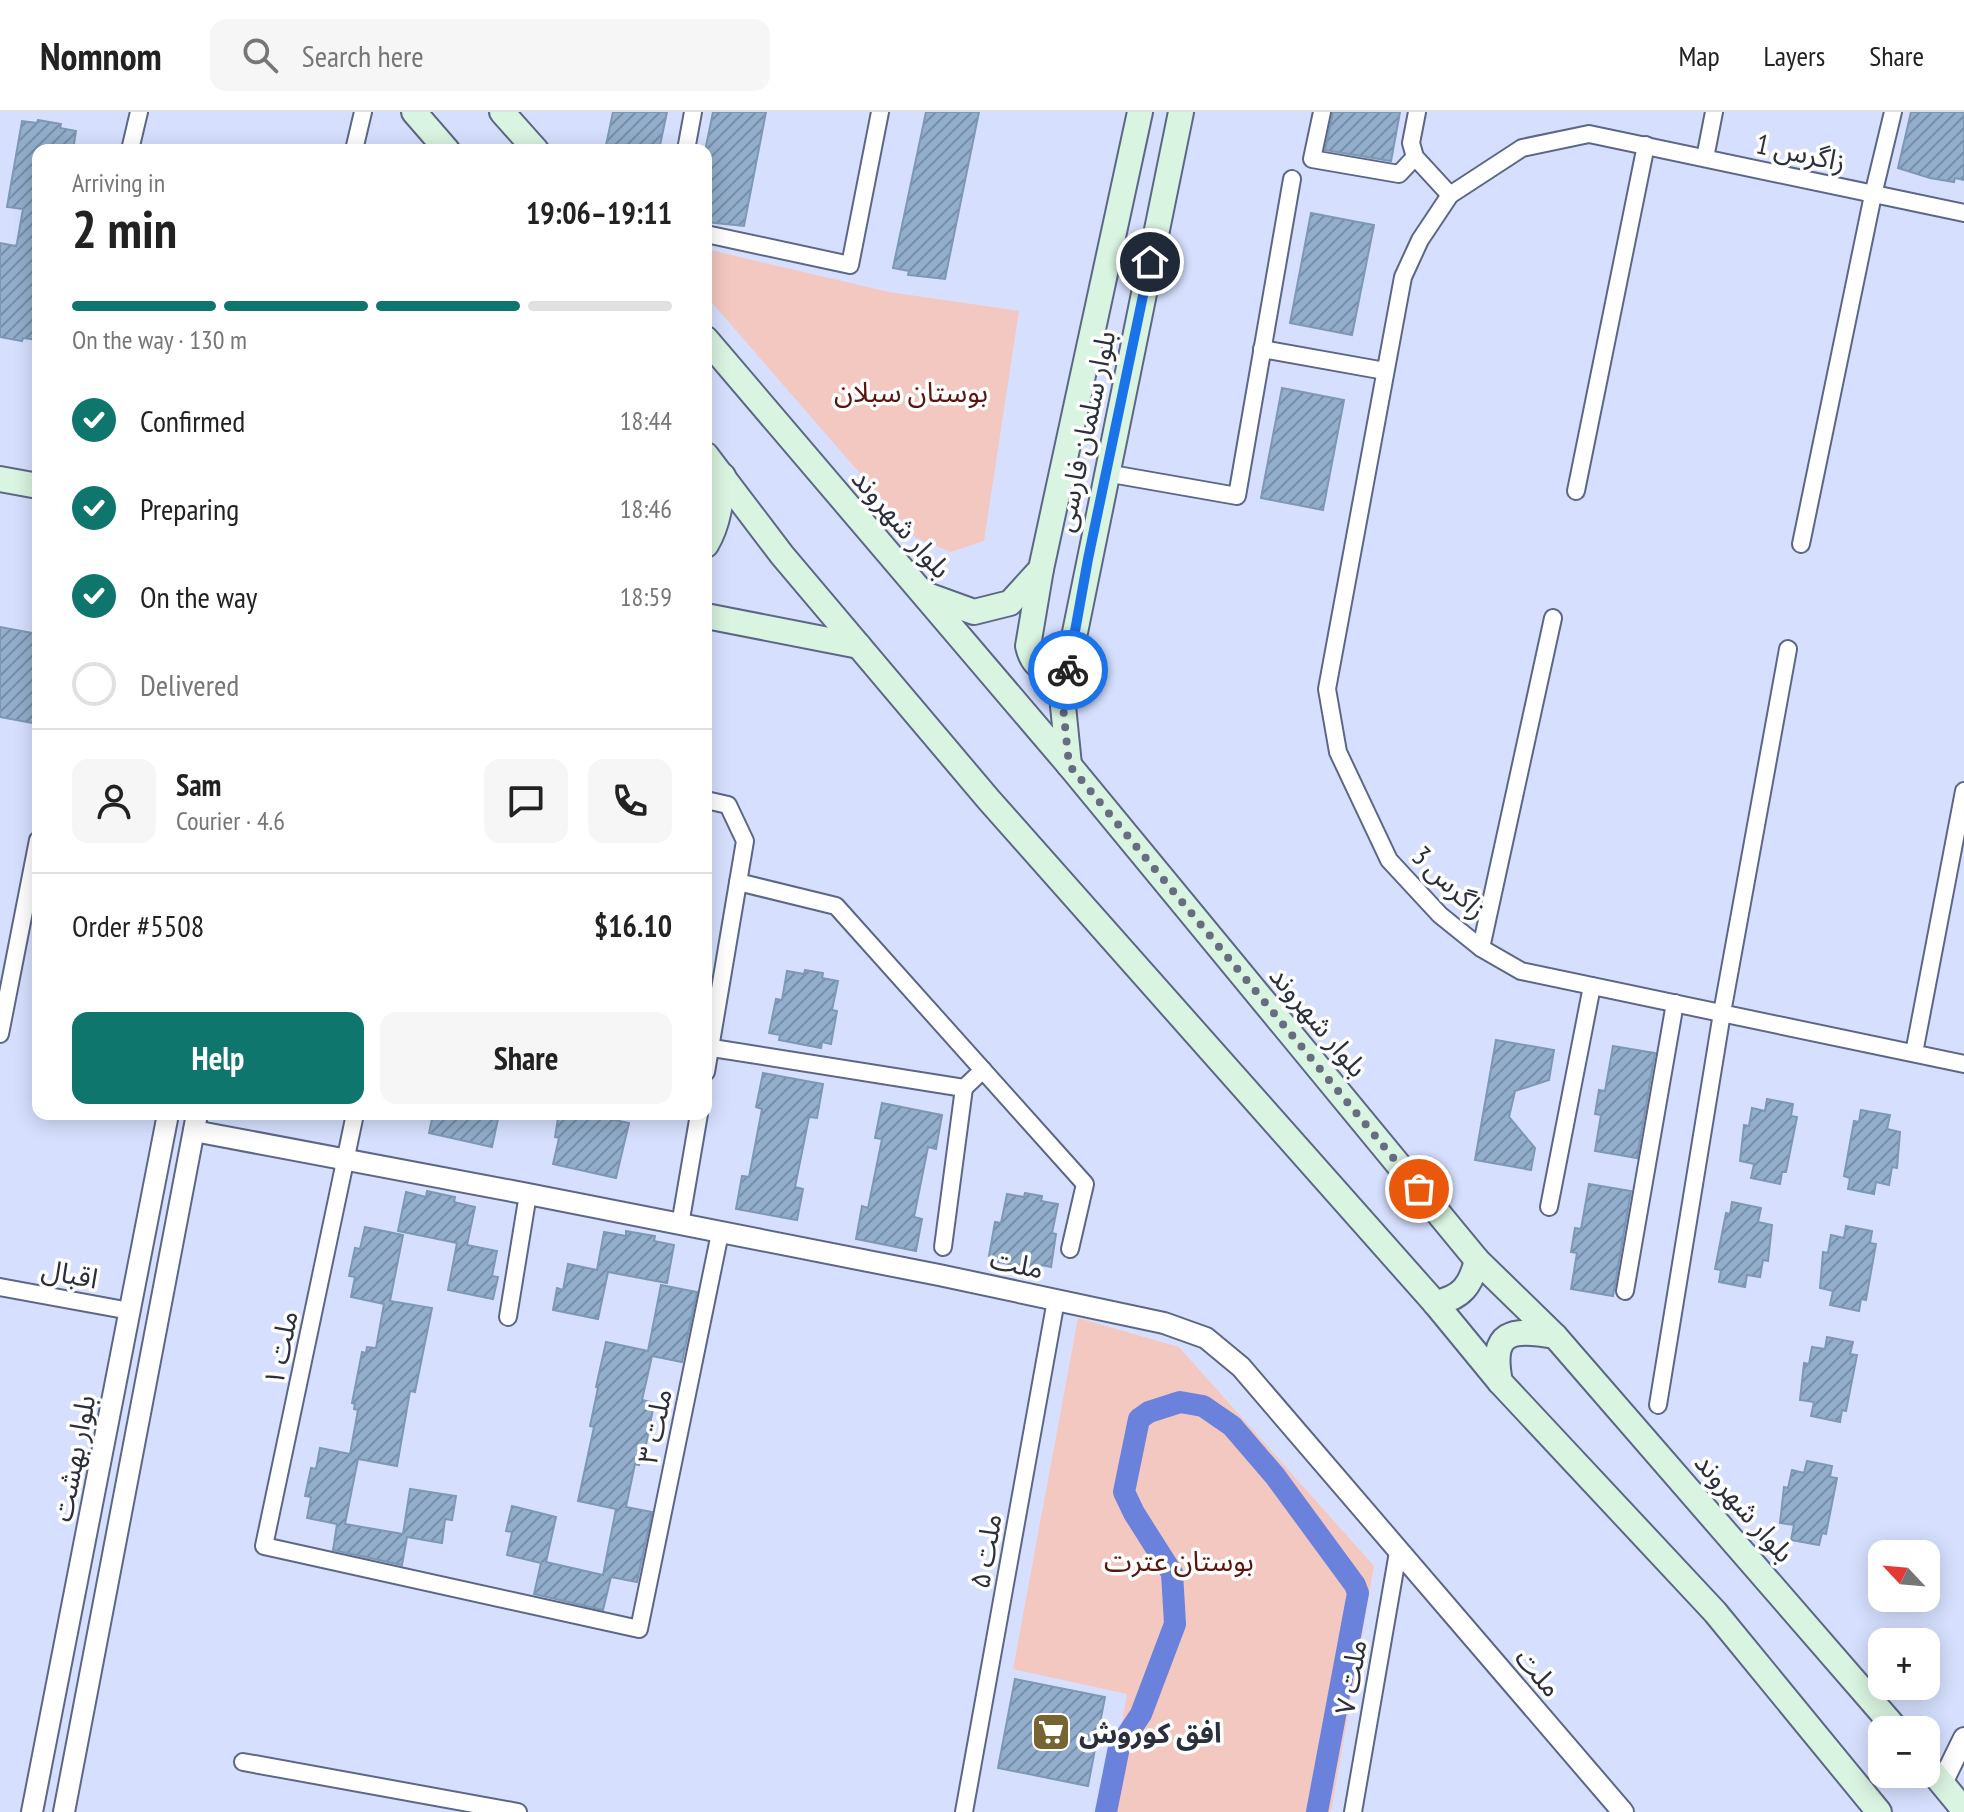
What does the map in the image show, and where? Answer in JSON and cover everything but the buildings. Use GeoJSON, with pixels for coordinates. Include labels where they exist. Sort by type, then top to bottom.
{"type":"FeatureCollection","features":[{"type":"Feature","properties":{"kind":"main road"},"geometry":{"type":"LineString","coordinates":[[414,112],[442,144]]}},
{"type":"Feature","properties":{"kind":"main road"},"geometry":{"type":"LineString","coordinates":[[442,144],[440,117],[444,112]]}},
{"type":"Feature","properties":{"kind":"main road"},"geometry":{"type":"LineString","coordinates":[[502,112],[531,144]]}},
{"type":"Feature","properties":{"kind":"main road","name":"بلوار سلمان فارسی"},"geometry":{"type":"LineString","coordinates":[[924,594],[974,612],[1010,603],[1041,569],[1140,112]]}},
{"type":"Feature","properties":{"kind":"main road","name":"بلوار سلمان فارسی"},"geometry":{"type":"LineString","coordinates":[[1069,765],[1063,706],[1071,652],[1181,112]]}},
{"type":"Feature","properties":{"kind":"main road","name":"بلوار شهروند"},"geometry":{"type":"LineString","coordinates":[[712,346],[1069,765],[1477,1260],[1555,1336],[1885,1716]]}},
{"type":"Feature","properties":{"kind":"main road"},"geometry":{"type":"LineString","coordinates":[[712,462],[782,555],[989,800],[1435,1303],[1500,1382],[1715,1612],[1879,1812]]}},
{"type":"Feature","properties":{"kind":"main road"},"geometry":{"type":"LineString","coordinates":[[712,535],[721,505],[723,476]]}},
{"type":"Feature","properties":{"kind":"main road"},"geometry":{"type":"LineString","coordinates":[[0,479],[32,485]]}},
{"type":"Feature","properties":{"kind":"main road"},"geometry":{"type":"LineString","coordinates":[[1041,569],[1028,646],[1030,659],[1040,668],[1053,669],[1065,664],[1071,652]]}},
{"type":"Feature","properties":{"kind":"main road"},"geometry":{"type":"LineString","coordinates":[[712,617],[859,646]]}},
{"type":"Feature","properties":{"kind":"main road"},"geometry":{"type":"LineString","coordinates":[[1435,1303],[1448,1301],[1463,1290],[1472,1280],[1477,1260]]}},
{"type":"Feature","properties":{"kind":"main road"},"geometry":{"type":"LineString","coordinates":[[1500,1382],[1496,1360],[1506,1338],[1518,1331],[1555,1336]]}},
{"type":"Feature","properties":{"kind":"main road"},"geometry":{"type":"LineString","coordinates":[[1940,1781],[1964,1810]]}},
{"type":"Feature","properties":{"kind":"street"},"geometry":{"type":"LineString","coordinates":[[131,144],[139,112]]}},
{"type":"Feature","properties":{"kind":"street"},"geometry":{"type":"LineString","coordinates":[[355,144],[363,112]]}},
{"type":"Feature","properties":{"kind":"street"},"geometry":{"type":"LineString","coordinates":[[687,144],[693,112]]}},
{"type":"Feature","properties":{"kind":"street"},"geometry":{"type":"LineString","coordinates":[[712,235],[850,265],[880,112]]}},
{"type":"Feature","properties":{"kind":"street"},"geometry":{"type":"LineString","coordinates":[[1322,112],[1312,159],[1399,174],[1415,157]]}},
{"type":"Feature","properties":{"kind":"street"},"geometry":{"type":"LineString","coordinates":[[1417,112],[1411,143],[1415,157],[1450,195]]}},
{"type":"Feature","properties":{"kind":"street"},"geometry":{"type":"LineString","coordinates":[[1705,158],[1714,112]]}},
{"type":"Feature","properties":{"kind":"street"},"geometry":{"type":"LineString","coordinates":[[1801,544],[1893,112]]}},
{"type":"Feature","properties":{"kind":"street","name":"زاگرس 1"},"geometry":{"type":"LineString","coordinates":[[1385,371],[1403,277],[1420,240],[1450,195],[1522,148],[1589,134],[1964,213]]}},
{"type":"Feature","properties":{"kind":"street"},"geometry":{"type":"LineString","coordinates":[[1576,491],[1646,145]]}},
{"type":"Feature","properties":{"kind":"street"},"geometry":{"type":"LineString","coordinates":[[1106,473],[1237,496],[1292,179]]}},
{"type":"Feature","properties":{"kind":"street"},"geometry":{"type":"LineString","coordinates":[[1262,349],[1385,371]]}},
{"type":"Feature","properties":{"kind":"street","name":"زاگرس 3"},"geometry":{"type":"LineString","coordinates":[[1385,371],[1327,689],[1338,752],[1389,860],[1440,915],[1481,948],[1521,971],[1964,1064]]}},
{"type":"Feature","properties":{"kind":"street"},"geometry":{"type":"LineString","coordinates":[[1481,948],[1553,618]]}},
{"type":"Feature","properties":{"kind":"street"},"geometry":{"type":"LineString","coordinates":[[1658,1405],[1722,1013],[1788,649]]}},
{"type":"Feature","properties":{"kind":"street"},"geometry":{"type":"LineString","coordinates":[[1914,1053],[1964,791]]}},
{"type":"Feature","properties":{"kind":"street"},"geometry":{"type":"LineString","coordinates":[[712,801],[728,805],[745,841],[712,1026]]}},
{"type":"Feature","properties":{"kind":"street"},"geometry":{"type":"LineString","coordinates":[[0,1034],[32,871]]}},
{"type":"Feature","properties":{"kind":"street"},"geometry":{"type":"LineString","coordinates":[[738,882],[836,906],[1085,1184],[1070,1249]]}},
{"type":"Feature","properties":{"kind":"street"},"geometry":{"type":"LineString","coordinates":[[1549,1207],[1592,986]]}},
{"type":"Feature","properties":{"kind":"street"},"geometry":{"type":"LineString","coordinates":[[1625,1291],[1675,1003]]}},
{"type":"Feature","properties":{"kind":"street"},"geometry":{"type":"LineString","coordinates":[[712,1049],[964,1088]]}},
{"type":"Feature","properties":{"kind":"street"},"geometry":{"type":"LineString","coordinates":[[943,1247],[964,1088],[983,1070]]}},
{"type":"Feature","properties":{"kind":"street","name":"بلوار بهشت"},"geometry":{"type":"LineString","coordinates":[[32,1812],[167,1120]]}},
{"type":"Feature","properties":{"kind":"street","name":"ملت ۱"},"geometry":{"type":"LineString","coordinates":[[354,1120],[264,1546],[639,1629]]}},
{"type":"Feature","properties":{"kind":"street"},"geometry":{"type":"LineString","coordinates":[[680,1225],[698,1120]]}},
{"type":"Feature","properties":{"kind":"street","name":"بلوار بهشت"},"geometry":{"type":"LineString","coordinates":[[64,1812],[196,1123]]}},
{"type":"Feature","properties":{"kind":"street","name":"ملت"},"geometry":{"type":"LineString","coordinates":[[196,1123],[346,1161],[528,1194],[1056,1300],[1164,1323],[1206,1338],[1241,1367],[1623,1812]]}},
{"type":"Feature","properties":{"kind":"street"},"geometry":{"type":"LineString","coordinates":[[508,1317],[528,1194]]}},
{"type":"Feature","properties":{"kind":"street","name":"ملت ۳"},"geometry":{"type":"LineString","coordinates":[[639,1629],[720,1233]]}},
{"type":"Feature","properties":{"kind":"street","name":"اقبال"},"geometry":{"type":"LineString","coordinates":[[0,1287],[130,1311]]}},
{"type":"Feature","properties":{"kind":"street","name":"ملت ۵"},"geometry":{"type":"LineString","coordinates":[[964,1812],[1056,1300]]}},
{"type":"Feature","properties":{"kind":"street"},"geometry":{"type":"LineString","coordinates":[[130,1311],[159,1316]]}},
{"type":"Feature","properties":{"kind":"street","name":"ملت ۷"},"geometry":{"type":"LineString","coordinates":[[1353,1812],[1398,1552]]}},
{"type":"Feature","properties":{"kind":"street"},"geometry":{"type":"LineString","coordinates":[[1940,1767],[1964,1738]]}},
{"type":"Feature","properties":{"kind":"street"},"geometry":{"type":"LineString","coordinates":[[243,1762],[518,1812]]}},
{"type":"Feature","properties":{"kind":"green space","name":"بوستان سبلان"},"geometry":{"type":"Polygon","coordinates":[[[712,250],[889,292],[1019,311],[984,541],[951,552],[916,538],[712,303],[712,250]]]}},
{"type":"Feature","properties":{"kind":"green space","name":"بوستان عترت"},"geometry":{"type":"Polygon","coordinates":[[[1078,1318],[1179,1347],[1374,1566],[1331,1812],[1106,1812],[1127,1694],[1013,1669],[1078,1318]]]}},
{"type":"Feature","properties":{"kind":"waterway"},"geometry":{"type":"LineString","coordinates":[[1106,1812],[1119,1747],[1141,1714],[1175,1624],[1172,1573],[1124,1492],[1139,1419],[1149,1412],[1180,1402],[1203,1406],[1232,1426],[1275,1476],[1358,1593],[1317,1812]]}},
{"type":"Feature","properties":{"kind":"way so far"},"geometry":{"type":"LineString","coordinates":[[1068,670],[1063,706],[1069,765],[1419,1189]]}},
{"type":"Feature","properties":{"kind":"place","name":"افق کوروش"},"geometry":{"type":"Point","coordinates":[1051,1732]}},
{"type":"Feature","properties":{"kind":"route"},"geometry":{"type":"LineString","coordinates":[[1068,670],[1150,262]]}}]}
